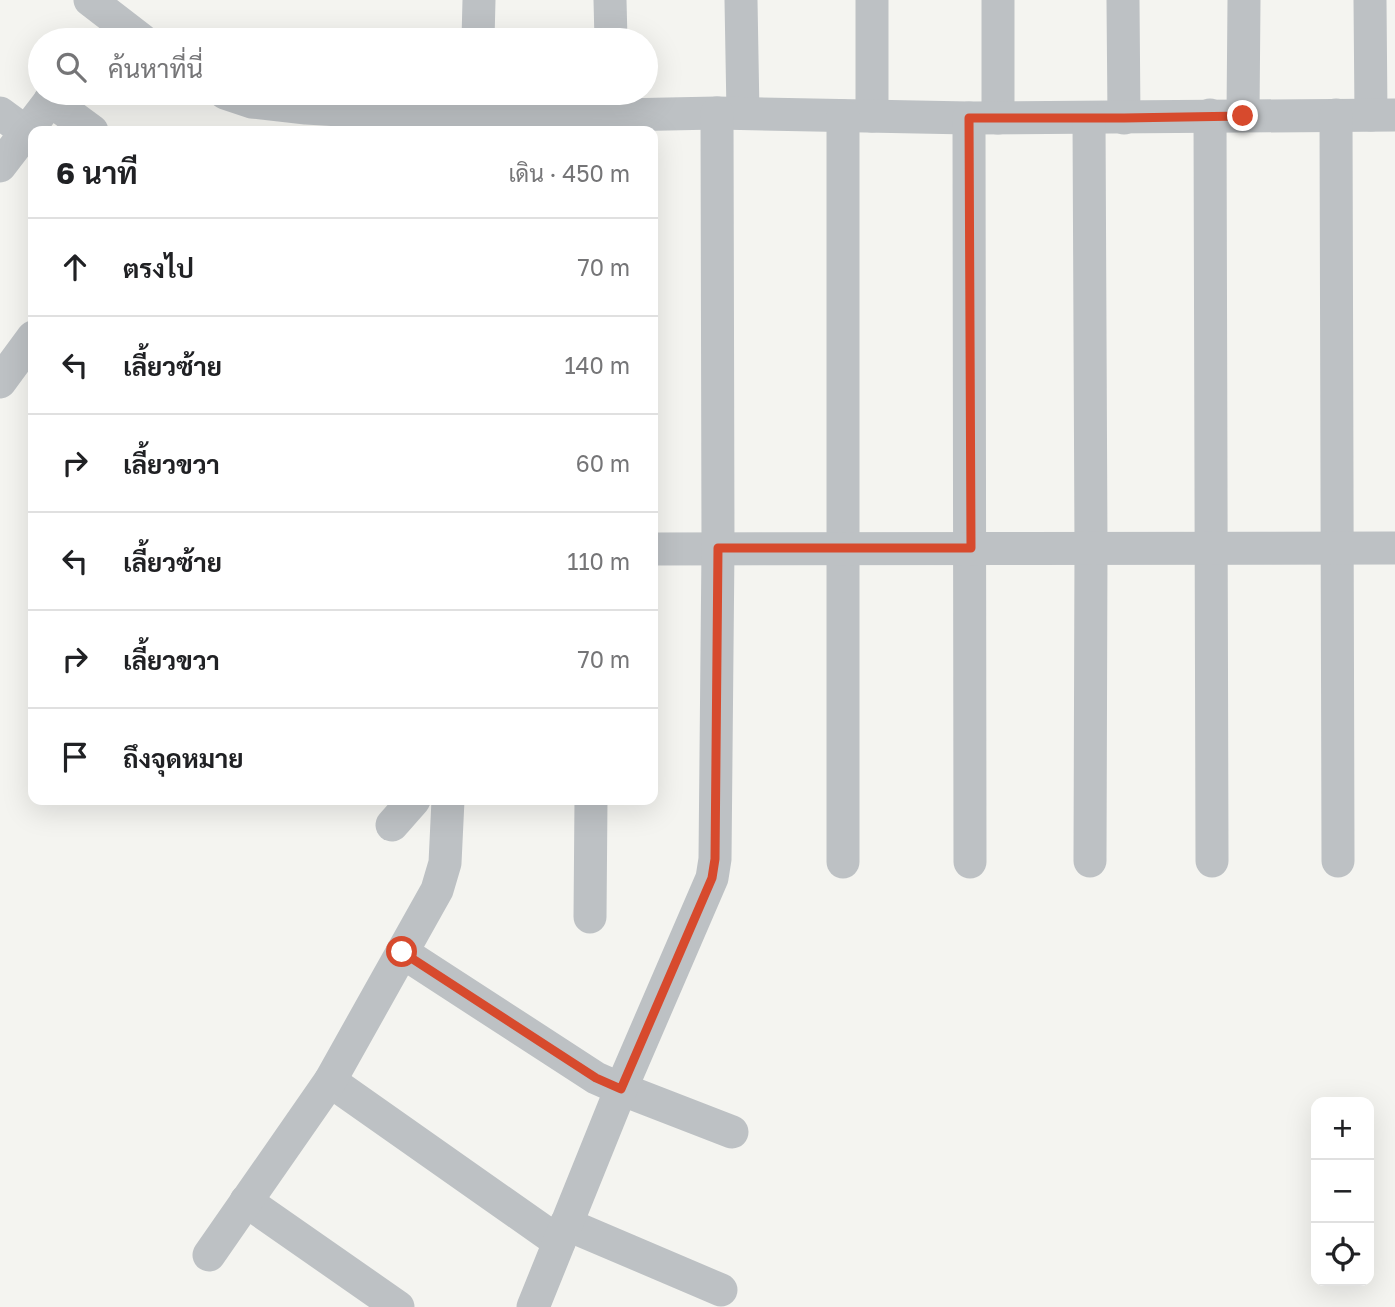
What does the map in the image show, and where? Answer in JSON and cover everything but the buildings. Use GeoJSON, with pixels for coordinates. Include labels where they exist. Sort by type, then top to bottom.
{"type":"FeatureCollection","features":[{"type":"Feature","properties":{"kind":"street"},"geometry":{"type":"LineString","coordinates":[[478,28],[479,0]]}},
{"type":"Feature","properties":{"kind":"street"},"geometry":{"type":"LineString","coordinates":[[610,0],[611,28]]}},
{"type":"Feature","properties":{"kind":"street"},"geometry":{"type":"LineString","coordinates":[[533,1307],[621,1089],[712,878],[715,859],[718,548],[730,113],[741,0]]}},
{"type":"Feature","properties":{"kind":"street"},"geometry":{"type":"LineString","coordinates":[[844,862],[843,549],[858,116],[872,0]]}},
{"type":"Feature","properties":{"kind":"street"},"geometry":{"type":"LineString","coordinates":[[970,862],[971,548],[984,118],[998,0]]}},
{"type":"Feature","properties":{"kind":"street"},"geometry":{"type":"LineString","coordinates":[[1123,0],[1124,118]]}},
{"type":"Feature","properties":{"kind":"street"},"geometry":{"type":"LineString","coordinates":[[1243,116],[1244,0]]}},
{"type":"Feature","properties":{"kind":"street"},"geometry":{"type":"LineString","coordinates":[[276,105],[465,115],[730,113],[1124,118],[1383,115],[1370,0]]}},
{"type":"Feature","properties":{"kind":"street"},"geometry":{"type":"LineString","coordinates":[[108,15],[126,28]]}},
{"type":"Feature","properties":{"kind":"street"},"geometry":{"type":"LineString","coordinates":[[0,166],[13,122],[39,105]]}},
{"type":"Feature","properties":{"kind":"street"},"geometry":{"type":"LineString","coordinates":[[63,105],[86,126]]}},
{"type":"Feature","properties":{"kind":"street"},"geometry":{"type":"LineString","coordinates":[[1210,115],[1212,861]]}},
{"type":"Feature","properties":{"kind":"street"},"geometry":{"type":"LineString","coordinates":[[1336,115],[1338,861]]}},
{"type":"Feature","properties":{"kind":"street"},"geometry":{"type":"LineString","coordinates":[[1089,118],[1090,861]]}},
{"type":"Feature","properties":{"kind":"street"},"geometry":{"type":"LineString","coordinates":[[0,382],[28,344]]}},
{"type":"Feature","properties":{"kind":"street"},"geometry":{"type":"LineString","coordinates":[[658,549],[1395,548]]}},
{"type":"Feature","properties":{"kind":"street"},"geometry":{"type":"LineString","coordinates":[[392,825],[410,805]]}},
{"type":"Feature","properties":{"kind":"street"},"geometry":{"type":"LineString","coordinates":[[209,1255],[330,1081],[437,890],[445,863],[448,805]]}},
{"type":"Feature","properties":{"kind":"street"},"geometry":{"type":"LineString","coordinates":[[590,917],[591,805]]}},
{"type":"Feature","properties":{"kind":"street"},"geometry":{"type":"LineString","coordinates":[[402,952],[596,1078],[732,1132]]}},
{"type":"Feature","properties":{"kind":"street"},"geometry":{"type":"LineString","coordinates":[[330,1081],[563,1233],[721,1290]]}},
{"type":"Feature","properties":{"kind":"street"},"geometry":{"type":"LineString","coordinates":[[246,1201],[398,1307]]}},
{"type":"Feature","properties":{"kind":"route"},"geometry":{"type":"LineString","coordinates":[[402,952],[596,1078],[621,1089],[712,878],[715,859],[718,548],[971,548],[969,118],[1243,116]]}}]}
